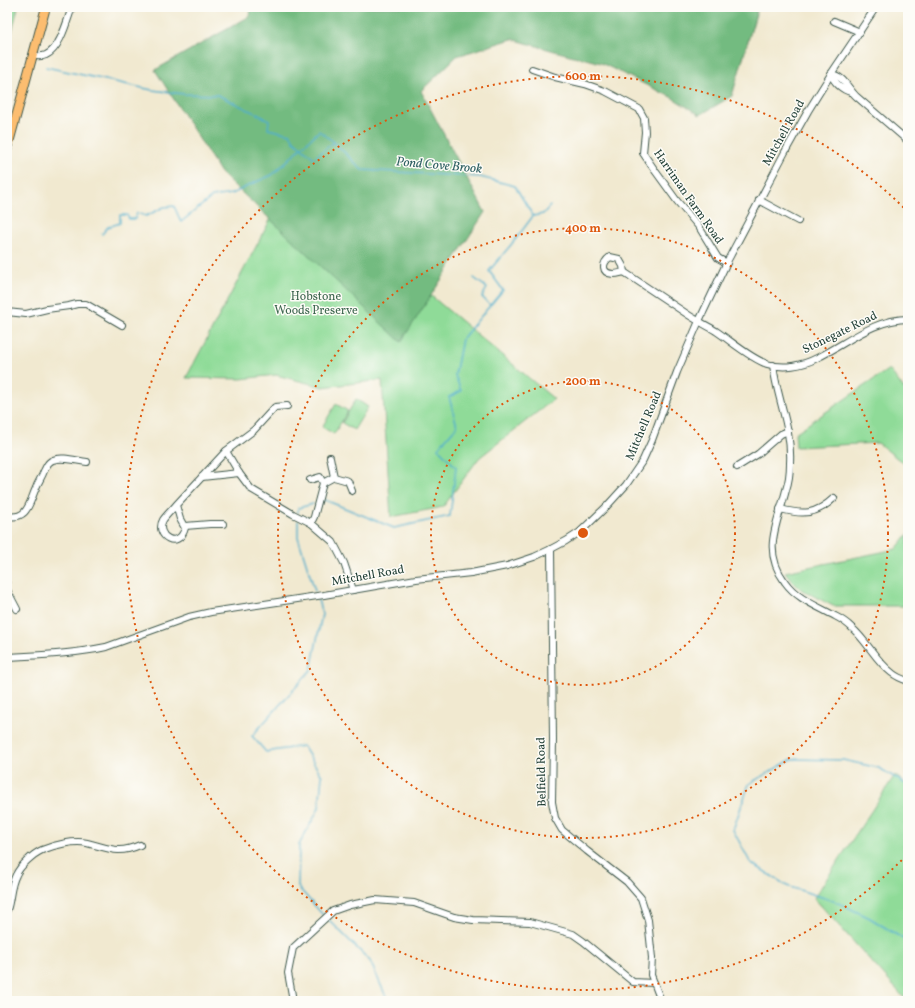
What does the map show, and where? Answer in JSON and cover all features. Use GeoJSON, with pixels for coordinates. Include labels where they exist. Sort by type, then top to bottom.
{"type":"FeatureCollection","features":[{"type":"Feature","properties":{"kind":"main road"},"geometry":{"type":"LineString","coordinates":[[7,150],[46,7]]}},
{"type":"Feature","properties":{"kind":"street"},"geometry":{"type":"LineString","coordinates":[[33,56],[46,55],[54,48],[62,33],[72,7]]}},
{"type":"Feature","properties":{"kind":"street","name":"Mitchell Road"},"geometry":{"type":"LineString","coordinates":[[7,657],[66,653],[95,649],[189,617],[211,612],[416,579],[491,570],[529,559],[572,537],[606,507],[626,485],[646,455],[675,377],[699,321],[727,264],[804,118],[831,74],[876,7]]}},
{"type":"Feature","properties":{"kind":"street"},"geometry":{"type":"LineString","coordinates":[[834,21],[860,32]]}},
{"type":"Feature","properties":{"kind":"street","name":"Harriman Farm Road"},"geometry":{"type":"LineString","coordinates":[[532,69],[606,91],[639,109],[644,118],[643,153],[677,201],[699,227],[718,258],[727,264]]}},
{"type":"Feature","properties":{"kind":"street"},"geometry":{"type":"LineString","coordinates":[[831,74],[832,79],[845,90],[851,92],[908,141]]}},
{"type":"Feature","properties":{"kind":"street"},"geometry":{"type":"LineString","coordinates":[[760,200],[798,221]]}},
{"type":"Feature","properties":{"kind":"street","name":"Stonegate Road"},"geometry":{"type":"LineString","coordinates":[[624,272],[715,330],[757,359],[773,365],[790,366],[807,363],[870,329],[887,322],[908,320]]}},
{"type":"Feature","properties":{"kind":"street"},"geometry":{"type":"LineString","coordinates":[[7,312],[26,314],[47,309],[86,304],[122,325]]}},
{"type":"Feature","properties":{"kind":"street"},"geometry":{"type":"LineString","coordinates":[[773,365],[791,449],[787,490],[774,531],[772,547],[776,566],[780,575],[791,590],[798,596],[835,616],[853,629],[891,673],[908,682]]}},
{"type":"Feature","properties":{"kind":"street"},"geometry":{"type":"LineString","coordinates":[[176,505],[180,519],[185,528],[183,534],[176,540],[170,540],[165,537],[163,533],[162,522],[176,505],[226,451],[254,430],[275,407],[287,406]]}},
{"type":"Feature","properties":{"kind":"street"},"geometry":{"type":"LineString","coordinates":[[737,467],[758,454],[781,434],[788,431]]}},
{"type":"Feature","properties":{"kind":"street"},"geometry":{"type":"LineString","coordinates":[[226,451],[239,473],[251,489],[293,514],[311,522],[334,542],[344,563],[352,590]]}},
{"type":"Feature","properties":{"kind":"street"},"geometry":{"type":"LineString","coordinates":[[330,457],[334,478]]}},
{"type":"Feature","properties":{"kind":"street"},"geometry":{"type":"LineString","coordinates":[[7,516],[16,517],[26,511],[48,462],[60,458],[87,462]]}},
{"type":"Feature","properties":{"kind":"street"},"geometry":{"type":"LineString","coordinates":[[202,476],[239,473]]}},
{"type":"Feature","properties":{"kind":"street"},"geometry":{"type":"LineString","coordinates":[[310,480],[320,477],[323,483],[314,517],[311,522]]}},
{"type":"Feature","properties":{"kind":"street"},"geometry":{"type":"LineString","coordinates":[[323,483],[334,478],[348,481],[352,491]]}},
{"type":"Feature","properties":{"kind":"street"},"geometry":{"type":"LineString","coordinates":[[780,509],[797,513],[807,513],[823,507],[834,498]]}},
{"type":"Feature","properties":{"kind":"street"},"geometry":{"type":"LineString","coordinates":[[185,526],[223,524]]}},
{"type":"Feature","properties":{"kind":"street","name":"Belfield Road"},"geometry":{"type":"LineString","coordinates":[[551,549],[553,740],[552,802],[555,818],[562,830],[627,882],[641,898],[648,920],[652,958],[651,975],[661,1001]]}},
{"type":"Feature","properties":{"kind":"street"},"geometry":{"type":"LineString","coordinates":[[7,585],[7,590],[17,610]]}},
{"type":"Feature","properties":{"kind":"street"},"geometry":{"type":"LineString","coordinates":[[7,910],[9,896],[15,876],[20,868],[41,850],[80,841],[114,850],[124,850],[140,845]]}},
{"type":"Feature","properties":{"kind":"street"},"geometry":{"type":"LineString","coordinates":[[292,1001],[288,973],[293,948],[333,911],[350,904],[375,900],[414,903],[454,917],[473,920],[530,922],[572,934],[583,941],[633,982],[654,983]]}},
{"type":"Feature","properties":{"kind":"green space"},"geometry":{"type":"Polygon","coordinates":[[[7,7],[18,7],[7,52],[7,7]]]}},
{"type":"Feature","properties":{"kind":"green space"},"geometry":{"type":"Polygon","coordinates":[[[251,7],[758,7],[732,96],[700,115],[671,97],[601,63],[512,39],[457,56],[421,91],[485,212],[401,342],[221,173],[155,70],[250,16],[251,7]]]}},
{"type":"Feature","properties":{"kind":"green space","name":"Hobstone Woods Preserve"},"geometry":{"type":"Polygon","coordinates":[[[292,179],[554,399],[479,458],[443,507],[391,517],[382,380],[323,387],[276,375],[241,379],[186,378],[292,179]]]}},
{"type":"Feature","properties":{"kind":"green space"},"geometry":{"type":"Polygon","coordinates":[[[889,369],[908,394],[908,467],[878,443],[796,447],[795,433],[889,369]]]}},
{"type":"Feature","properties":{"kind":"green space"},"geometry":{"type":"Polygon","coordinates":[[[356,399],[368,407],[354,430],[342,423],[356,399]]]}},
{"type":"Feature","properties":{"kind":"green space"},"geometry":{"type":"Polygon","coordinates":[[[336,404],[348,411],[334,434],[322,427],[336,404]]]}},
{"type":"Feature","properties":{"kind":"green space"},"geometry":{"type":"Polygon","coordinates":[[[908,534],[908,606],[833,606],[802,590],[785,572],[896,549],[908,534]]]}},
{"type":"Feature","properties":{"kind":"green space"},"geometry":{"type":"Polygon","coordinates":[[[895,775],[908,786],[908,1001],[814,898],[895,775]]]}},
{"type":"Feature","properties":{"kind":"waterway"},"geometry":{"type":"LineString","coordinates":[[46,67],[152,90],[184,94],[218,95],[269,120],[268,129],[290,134],[294,141],[314,158],[334,142]]}},
{"type":"Feature","properties":{"kind":"waterway","name":"Pond Cove Brook"},"geometry":{"type":"LineString","coordinates":[[102,234],[108,227],[120,223],[120,215],[127,215],[129,219],[135,219],[137,213],[146,216],[164,207],[174,206],[181,222],[212,197],[232,194],[272,175],[319,131],[334,142],[362,170],[480,177],[515,186],[533,216],[489,271],[503,290],[462,339],[455,375],[461,391],[449,397],[457,426],[438,448],[456,467],[450,516],[394,528],[325,500],[322,501]]}},
{"type":"Feature","properties":{"kind":"waterway"},"geometry":{"type":"LineString","coordinates":[[533,216],[543,214],[550,206]]}},
{"type":"Feature","properties":{"kind":"waterway"},"geometry":{"type":"LineString","coordinates":[[474,278],[487,288],[482,297],[490,305]]}},
{"type":"Feature","properties":{"kind":"waterway","name":"Pond Cove Brook"},"geometry":{"type":"LineString","coordinates":[[298,512],[298,508],[313,504]]}},
{"type":"Feature","properties":{"kind":"waterway","name":"Pond Cove Brook"},"geometry":{"type":"LineString","coordinates":[[298,521],[298,537],[315,591]]}},
{"type":"Feature","properties":{"kind":"waterway","name":"Pond Cove Brook"},"geometry":{"type":"LineString","coordinates":[[318,600],[322,614],[311,670],[252,736],[266,752],[303,746],[322,776],[319,808],[299,845],[298,887],[323,915]]}},
{"type":"Feature","properties":{"kind":"waterway"},"geometry":{"type":"LineString","coordinates":[[908,784],[879,768],[843,760],[792,759],[749,784],[733,830],[750,862],[787,886],[834,901],[870,918],[908,942]]}},
{"type":"Feature","properties":{"kind":"waterway","name":"Pond Cove Brook"},"geometry":{"type":"LineString","coordinates":[[329,920],[370,961],[388,1001]]}}]}
